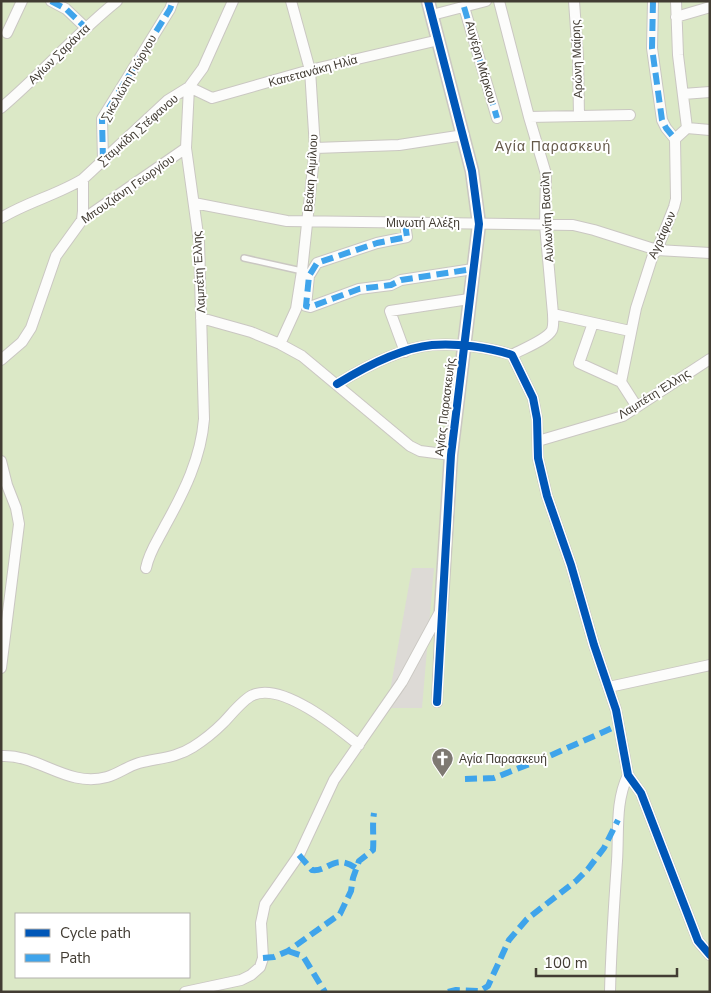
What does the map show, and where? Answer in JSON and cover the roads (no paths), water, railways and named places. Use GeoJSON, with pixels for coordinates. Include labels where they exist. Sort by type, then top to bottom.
{"type":"FeatureCollection","features":[{"type":"Feature","properties":{"kind":"street"},"geometry":{"type":"LineString","coordinates":[[7,33],[22,1]]}},
{"type":"Feature","properties":{"kind":"street","name":"Αγίων Σαράντα"},"geometry":{"type":"LineString","coordinates":[[1,108],[117,1]]}},
{"type":"Feature","properties":{"kind":"street","name":"Σικελιώτη Γιώργου"},"geometry":{"type":"LineString","coordinates":[[103,160],[102,119],[170,8],[172,1]]}},
{"type":"Feature","properties":{"kind":"street","name":"Σταμκίδη Στέφανου"},"geometry":{"type":"LineString","coordinates":[[1,218],[15,210],[67,189],[83,179],[168,100],[190,87],[203,68],[233,1]]}},
{"type":"Feature","properties":{"kind":"street","name":"Βεάκη Αιμίλιου"},"geometry":{"type":"LineString","coordinates":[[280,344],[296,309],[302,271],[315,148],[310,70],[291,1]]}},
{"type":"Feature","properties":{"kind":"street","name":"Αγίας Παρασκευής"},"geometry":{"type":"LineString","coordinates":[[428,1],[464,136],[472,171],[479,224],[451,455],[437,702]]}},
{"type":"Feature","properties":{"kind":"street"},"geometry":{"type":"LineString","coordinates":[[432,15],[486,1]]}},
{"type":"Feature","properties":{"kind":"street","name":"Αυλωνίτη Βασίλη"},"geometry":{"type":"LineString","coordinates":[[499,1],[529,118],[546,174],[545,225],[554,324],[551,332],[543,338],[512,355]]}},
{"type":"Feature","properties":{"kind":"street","name":"Αρώνη Μαίρης"},"geometry":{"type":"LineString","coordinates":[[574,1],[578,58],[579,116]]}},
{"type":"Feature","properties":{"kind":"street"},"geometry":{"type":"LineString","coordinates":[[653,1],[652,48],[662,120],[675,139],[687,128],[710,130]]}},
{"type":"Feature","properties":{"kind":"street"},"geometry":{"type":"LineString","coordinates":[[676,1],[687,128]]}},
{"type":"Feature","properties":{"kind":"street"},"geometry":{"type":"LineString","coordinates":[[55,2],[66,9],[86,28]]}},
{"type":"Feature","properties":{"kind":"street","name":"Αυγέρη Μάρκου"},"geometry":{"type":"LineString","coordinates":[[464,7],[497,118]]}},
{"type":"Feature","properties":{"kind":"street"},"geometry":{"type":"LineString","coordinates":[[676,17],[710,7]]}},
{"type":"Feature","properties":{"kind":"street","name":"Καπετανάκη Ηλία"},"geometry":{"type":"LineString","coordinates":[[190,87],[212,98],[310,70],[439,40]]}},
{"type":"Feature","properties":{"kind":"street","name":"Λαμπέτη Έλλης"},"geometry":{"type":"LineString","coordinates":[[190,87],[186,148],[200,266],[201,318],[251,332],[302,356],[410,446],[433,454],[451,455]]}},
{"type":"Feature","properties":{"kind":"street"},"geometry":{"type":"LineString","coordinates":[[683,94],[710,92]]}},
{"type":"Feature","properties":{"kind":"street"},"geometry":{"type":"LineString","coordinates":[[529,118],[630,115]]}},
{"type":"Feature","properties":{"kind":"street"},"geometry":{"type":"LineString","coordinates":[[315,148],[399,144],[464,136]]}},
{"type":"Feature","properties":{"kind":"street","name":"Αγράφων"},"geometry":{"type":"LineString","coordinates":[[621,382],[630,330],[652,255],[657,250],[674,207],[675,139]]}},
{"type":"Feature","properties":{"kind":"street","name":"Μπουζιάνη Γεωργίου"},"geometry":{"type":"LineString","coordinates":[[1,360],[22,342],[31,328],[56,256],[82,220],[186,148]]}},
{"type":"Feature","properties":{"kind":"street"},"geometry":{"type":"LineString","coordinates":[[82,220],[83,179]]}},
{"type":"Feature","properties":{"kind":"street","name":"Μινωτή Αλέξη"},"geometry":{"type":"LineString","coordinates":[[194,203],[261,217],[307,222],[582,226],[657,250],[710,254]]}},
{"type":"Feature","properties":{"kind":"street"},"geometry":{"type":"LineString","coordinates":[[406,224],[407,237],[376,243],[316,263],[310,276],[306,306],[310,307],[359,289],[391,285],[402,280],[473,269]]}},
{"type":"Feature","properties":{"kind":"street"},"geometry":{"type":"LineString","coordinates":[[405,352],[390,311],[469,299]]}},
{"type":"Feature","properties":{"kind":"street"},"geometry":{"type":"LineString","coordinates":[[553,314],[630,330]]}},
{"type":"Feature","properties":{"kind":"street"},"geometry":{"type":"LineString","coordinates":[[146,568],[149,555],[166,526],[195,467],[203,437],[201,318]]}},
{"type":"Feature","properties":{"kind":"street"},"geometry":{"type":"LineString","coordinates":[[593,323],[579,363],[621,382],[637,407]]}},
{"type":"Feature","properties":{"kind":"street"},"geometry":{"type":"LineString","coordinates":[[337,384],[357,372],[405,352],[431,345],[464,346],[512,355],[533,398],[537,419],[538,458],[547,496],[571,565],[589,629],[609,687],[619,725],[628,774],[641,793],[698,941],[710,955]]}},
{"type":"Feature","properties":{"kind":"street","name":"Λαμπέτη Έλλης"},"geometry":{"type":"LineString","coordinates":[[538,441],[623,416],[709,357]]}},
{"type":"Feature","properties":{"kind":"street"},"geometry":{"type":"LineString","coordinates":[[1,461],[7,485],[16,508],[19,524],[1,668]]}},
{"type":"Feature","properties":{"kind":"street"},"geometry":{"type":"LineString","coordinates":[[185,992],[240,980],[251,975],[260,967],[263,958],[261,923],[266,904],[299,855],[334,780],[402,682],[441,610]]}},
{"type":"Feature","properties":{"kind":"street"},"geometry":{"type":"LineString","coordinates":[[609,687],[710,665]]}},
{"type":"Feature","properties":{"kind":"street"},"geometry":{"type":"LineString","coordinates":[[1,756],[20,756],[71,777],[84,779],[108,777],[140,763],[168,758],[185,752],[206,738],[252,695],[266,692],[287,696],[340,729],[359,745]]}},
{"type":"Feature","properties":{"kind":"street"},"geometry":{"type":"LineString","coordinates":[[610,992],[618,820],[621,793],[628,774]]}},
{"type":"Feature","properties":{"kind":"lane"},"geometry":{"type":"LineString","coordinates":[[244,258],[302,271]]}},
{"type":"Feature","properties":{"kind":"place","name":"Αγία Παρασκευή"},"geometry":{"type":"Point","coordinates":[443,778]}},
{"type":"Feature","properties":{"kind":"district","name":"Αγία Παρασκευή"},"geometry":{"type":"Point","coordinates":[553,146]}}]}
